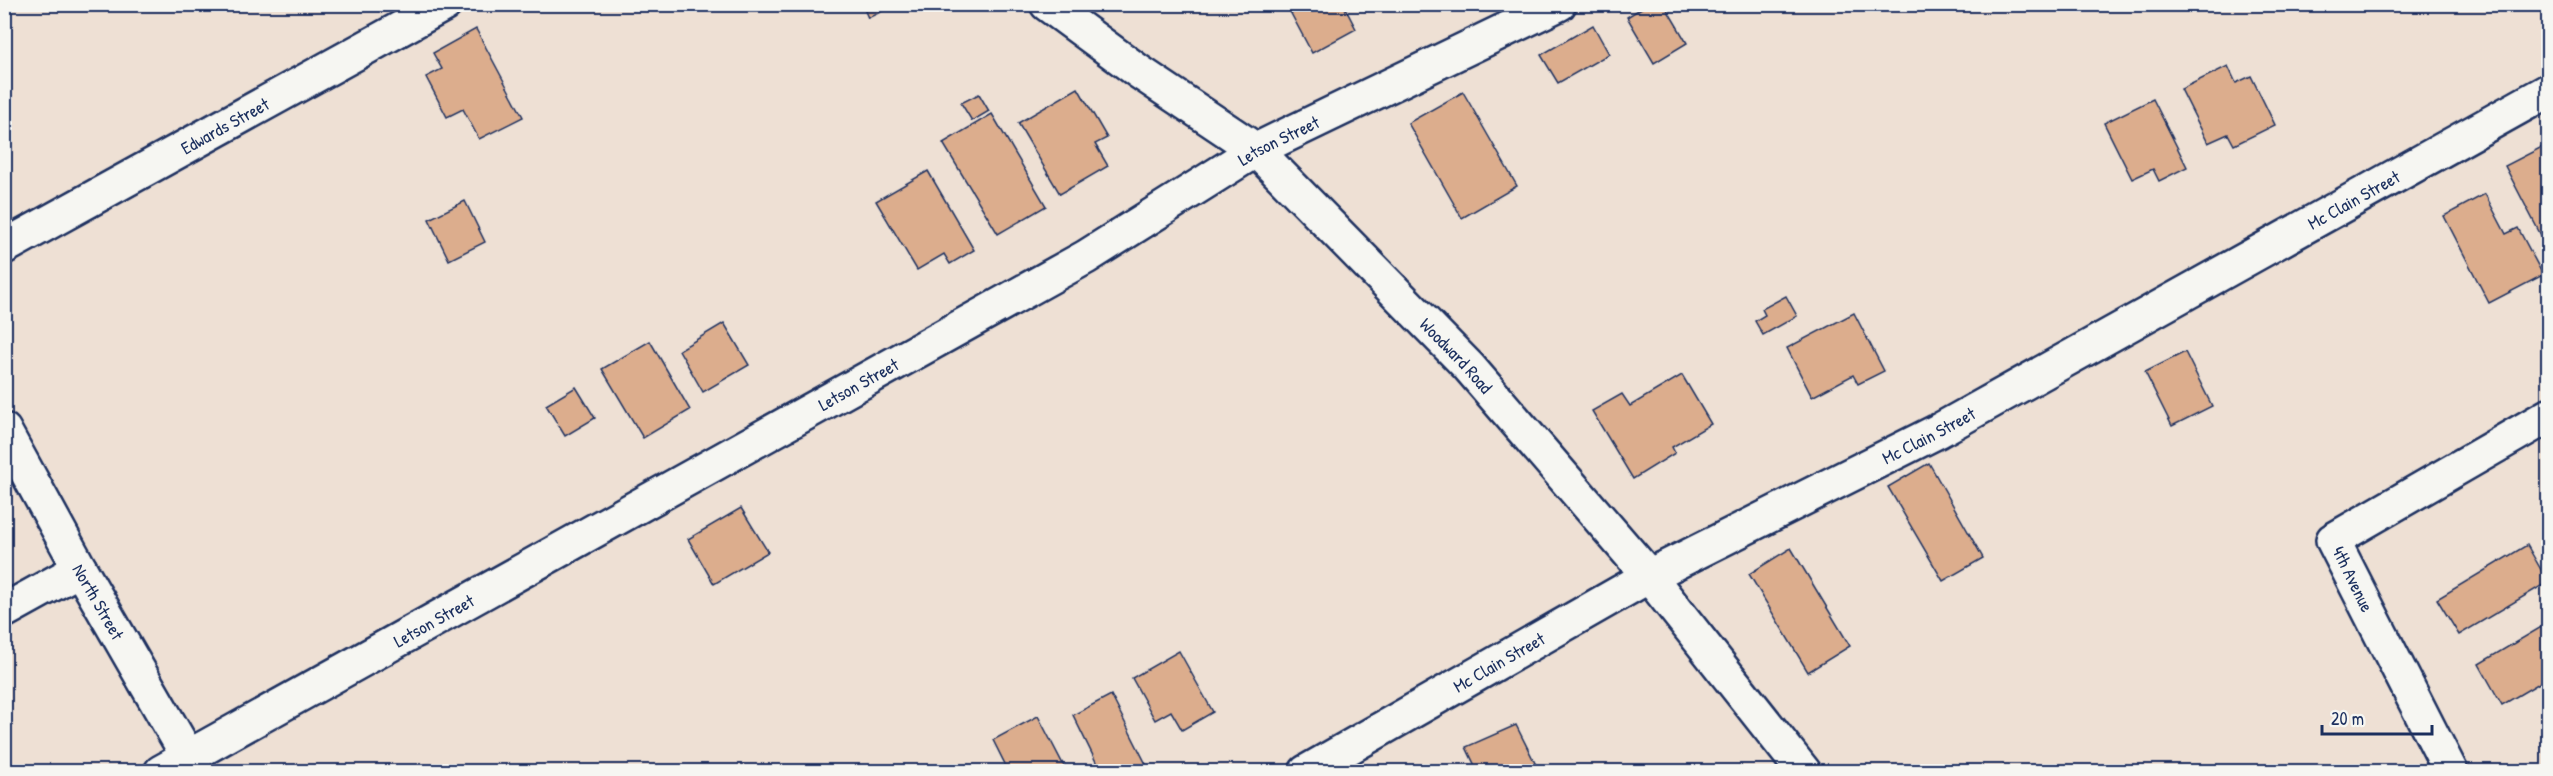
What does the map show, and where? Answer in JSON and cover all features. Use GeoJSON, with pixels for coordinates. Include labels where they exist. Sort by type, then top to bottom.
{"type":"FeatureCollection","features":[{"type":"Feature","properties":{"kind":"street","name":"Edwards Street"},"geometry":{"type":"LineString","coordinates":[[4,247],[445,4]]}},
{"type":"Feature","properties":{"kind":"street","name":"Woodward Road"},"geometry":{"type":"LineString","coordinates":[[1047,4],[1138,71],[1256,150],[1469,367],[1649,576],[1804,771]]}},
{"type":"Feature","properties":{"kind":"street","name":"Letson Street"},"geometry":{"type":"LineString","coordinates":[[182,766],[1086,257],[1256,150],[1559,4]]}},
{"type":"Feature","properties":{"kind":"street","name":"Mc Clain Street"},"geometry":{"type":"LineString","coordinates":[[1306,771],[1649,576],[1938,431],[2548,91]]}},
{"type":"Feature","properties":{"kind":"street","name":"4th Avenue"},"geometry":{"type":"LineString","coordinates":[[2451,771],[2333,540],[2548,416]]}},
{"type":"Feature","properties":{"kind":"street","name":"North Street"},"geometry":{"type":"LineString","coordinates":[[4,430],[80,569],[182,766]]}},
{"type":"Feature","properties":{"kind":"street"},"geometry":{"type":"LineString","coordinates":[[4,611],[80,569]]}},
{"type":"Feature","properties":{"kind":"building"},"geometry":{"type":"Polygon","coordinates":[[[862,4],[897,4],[868,18],[862,4]]]}},
{"type":"Feature","properties":{"kind":"building"},"geometry":{"type":"Polygon","coordinates":[[[1286,4],[1343,4],[1356,29],[1312,53],[1286,4]]]}},
{"type":"Feature","properties":{"kind":"building"},"geometry":{"type":"Polygon","coordinates":[[[1648,4],[1664,4],[1687,43],[1654,63],[1627,17],[1648,4]]]}},
{"type":"Feature","properties":{"kind":"building"},"geometry":{"type":"Polygon","coordinates":[[[1593,25],[1609,54],[1558,83],[1541,55],[1593,25]]]}},
{"type":"Feature","properties":{"kind":"building"},"geometry":{"type":"Polygon","coordinates":[[[476,29],[523,117],[479,139],[463,109],[447,117],[426,77],[442,69],[433,53],[476,29]]]}},
{"type":"Feature","properties":{"kind":"building"},"geometry":{"type":"Polygon","coordinates":[[[2228,66],[2236,83],[2251,76],[2275,125],[2234,145],[2228,134],[2208,143],[2181,89],[2228,66]]]}},
{"type":"Feature","properties":{"kind":"building"},"geometry":{"type":"Polygon","coordinates":[[[1078,88],[1107,138],[1095,144],[1108,166],[1060,194],[1018,123],[1078,88]]]}},
{"type":"Feature","properties":{"kind":"building"},"geometry":{"type":"Polygon","coordinates":[[[1463,92],[1517,186],[1462,218],[1408,123],[1463,92]]]}},
{"type":"Feature","properties":{"kind":"building"},"geometry":{"type":"Polygon","coordinates":[[[979,94],[989,111],[972,121],[961,103],[979,94]]]}},
{"type":"Feature","properties":{"kind":"building"},"geometry":{"type":"Polygon","coordinates":[[[2153,99],[2187,167],[2159,181],[2153,169],[2132,179],[2104,123],[2153,99]]]}},
{"type":"Feature","properties":{"kind":"building"},"geometry":{"type":"Polygon","coordinates":[[[992,114],[1046,206],[998,234],[943,143],[992,114]]]}},
{"type":"Feature","properties":{"kind":"building"},"geometry":{"type":"Polygon","coordinates":[[[2542,147],[2548,159],[2548,241],[2545,243],[2505,166],[2542,147]]]}},
{"type":"Feature","properties":{"kind":"building"},"geometry":{"type":"Polygon","coordinates":[[[928,171],[974,250],[950,264],[944,254],[917,270],[876,201],[928,171]]]}},
{"type":"Feature","properties":{"kind":"building"},"geometry":{"type":"Polygon","coordinates":[[[2485,194],[2506,234],[2518,228],[2543,275],[2489,303],[2444,216],[2485,194]]]}},
{"type":"Feature","properties":{"kind":"building"},"geometry":{"type":"Polygon","coordinates":[[[465,201],[485,242],[449,260],[429,219],[465,201]]]}},
{"type":"Feature","properties":{"kind":"building"},"geometry":{"type":"Polygon","coordinates":[[[1786,296],[1797,316],[1763,335],[1755,321],[1765,315],[1762,309],[1786,296]]]}},
{"type":"Feature","properties":{"kind":"building"},"geometry":{"type":"Polygon","coordinates":[[[1854,313],[1884,371],[1858,384],[1853,375],[1812,397],[1787,348],[1854,313]]]}},
{"type":"Feature","properties":{"kind":"building"},"geometry":{"type":"Polygon","coordinates":[[[724,323],[749,365],[703,392],[679,350],[724,323]]]}},
{"type":"Feature","properties":{"kind":"building"},"geometry":{"type":"Polygon","coordinates":[[[650,341],[690,410],[643,438],[602,369],[650,341]]]}},
{"type":"Feature","properties":{"kind":"building"},"geometry":{"type":"Polygon","coordinates":[[[2185,352],[2212,406],[2172,426],[2145,372],[2185,352]]]}},
{"type":"Feature","properties":{"kind":"building"},"geometry":{"type":"Polygon","coordinates":[[[1682,375],[1711,424],[1672,447],[1675,453],[1633,479],[1592,411],[1622,394],[1630,406],[1682,375]]]}},
{"type":"Feature","properties":{"kind":"building"},"geometry":{"type":"Polygon","coordinates":[[[576,387],[595,418],[565,436],[546,405],[576,387]]]}},
{"type":"Feature","properties":{"kind":"building"},"geometry":{"type":"Polygon","coordinates":[[[1929,463],[1983,558],[1943,581],[1888,487],[1929,463]]]}},
{"type":"Feature","properties":{"kind":"building"},"geometry":{"type":"Polygon","coordinates":[[[741,508],[768,552],[714,584],[688,539],[741,508]]]}},
{"type":"Feature","properties":{"kind":"building"},"geometry":{"type":"Polygon","coordinates":[[[2527,545],[2548,582],[2459,635],[2437,599],[2527,545]]]}},
{"type":"Feature","properties":{"kind":"building"},"geometry":{"type":"Polygon","coordinates":[[[1791,548],[1850,646],[1808,672],[1749,574],[1791,548]]]}},
{"type":"Feature","properties":{"kind":"building"},"geometry":{"type":"Polygon","coordinates":[[[2548,623],[2548,678],[2502,705],[2479,664],[2548,623]]]}},
{"type":"Feature","properties":{"kind":"building"},"geometry":{"type":"Polygon","coordinates":[[[1179,651],[1213,712],[1182,730],[1171,711],[1155,720],[1132,678],[1179,651]]]}},
{"type":"Feature","properties":{"kind":"building"},"geometry":{"type":"Polygon","coordinates":[[[1111,695],[1150,772],[1101,772],[1073,715],[1111,695]]]}},
{"type":"Feature","properties":{"kind":"building"},"geometry":{"type":"Polygon","coordinates":[[[1038,716],[1067,772],[1009,772],[993,740],[1038,716]]]}},
{"type":"Feature","properties":{"kind":"building"},"geometry":{"type":"Polygon","coordinates":[[[1516,725],[1539,771],[1478,772],[1466,747],[1516,725]]]}}]}
